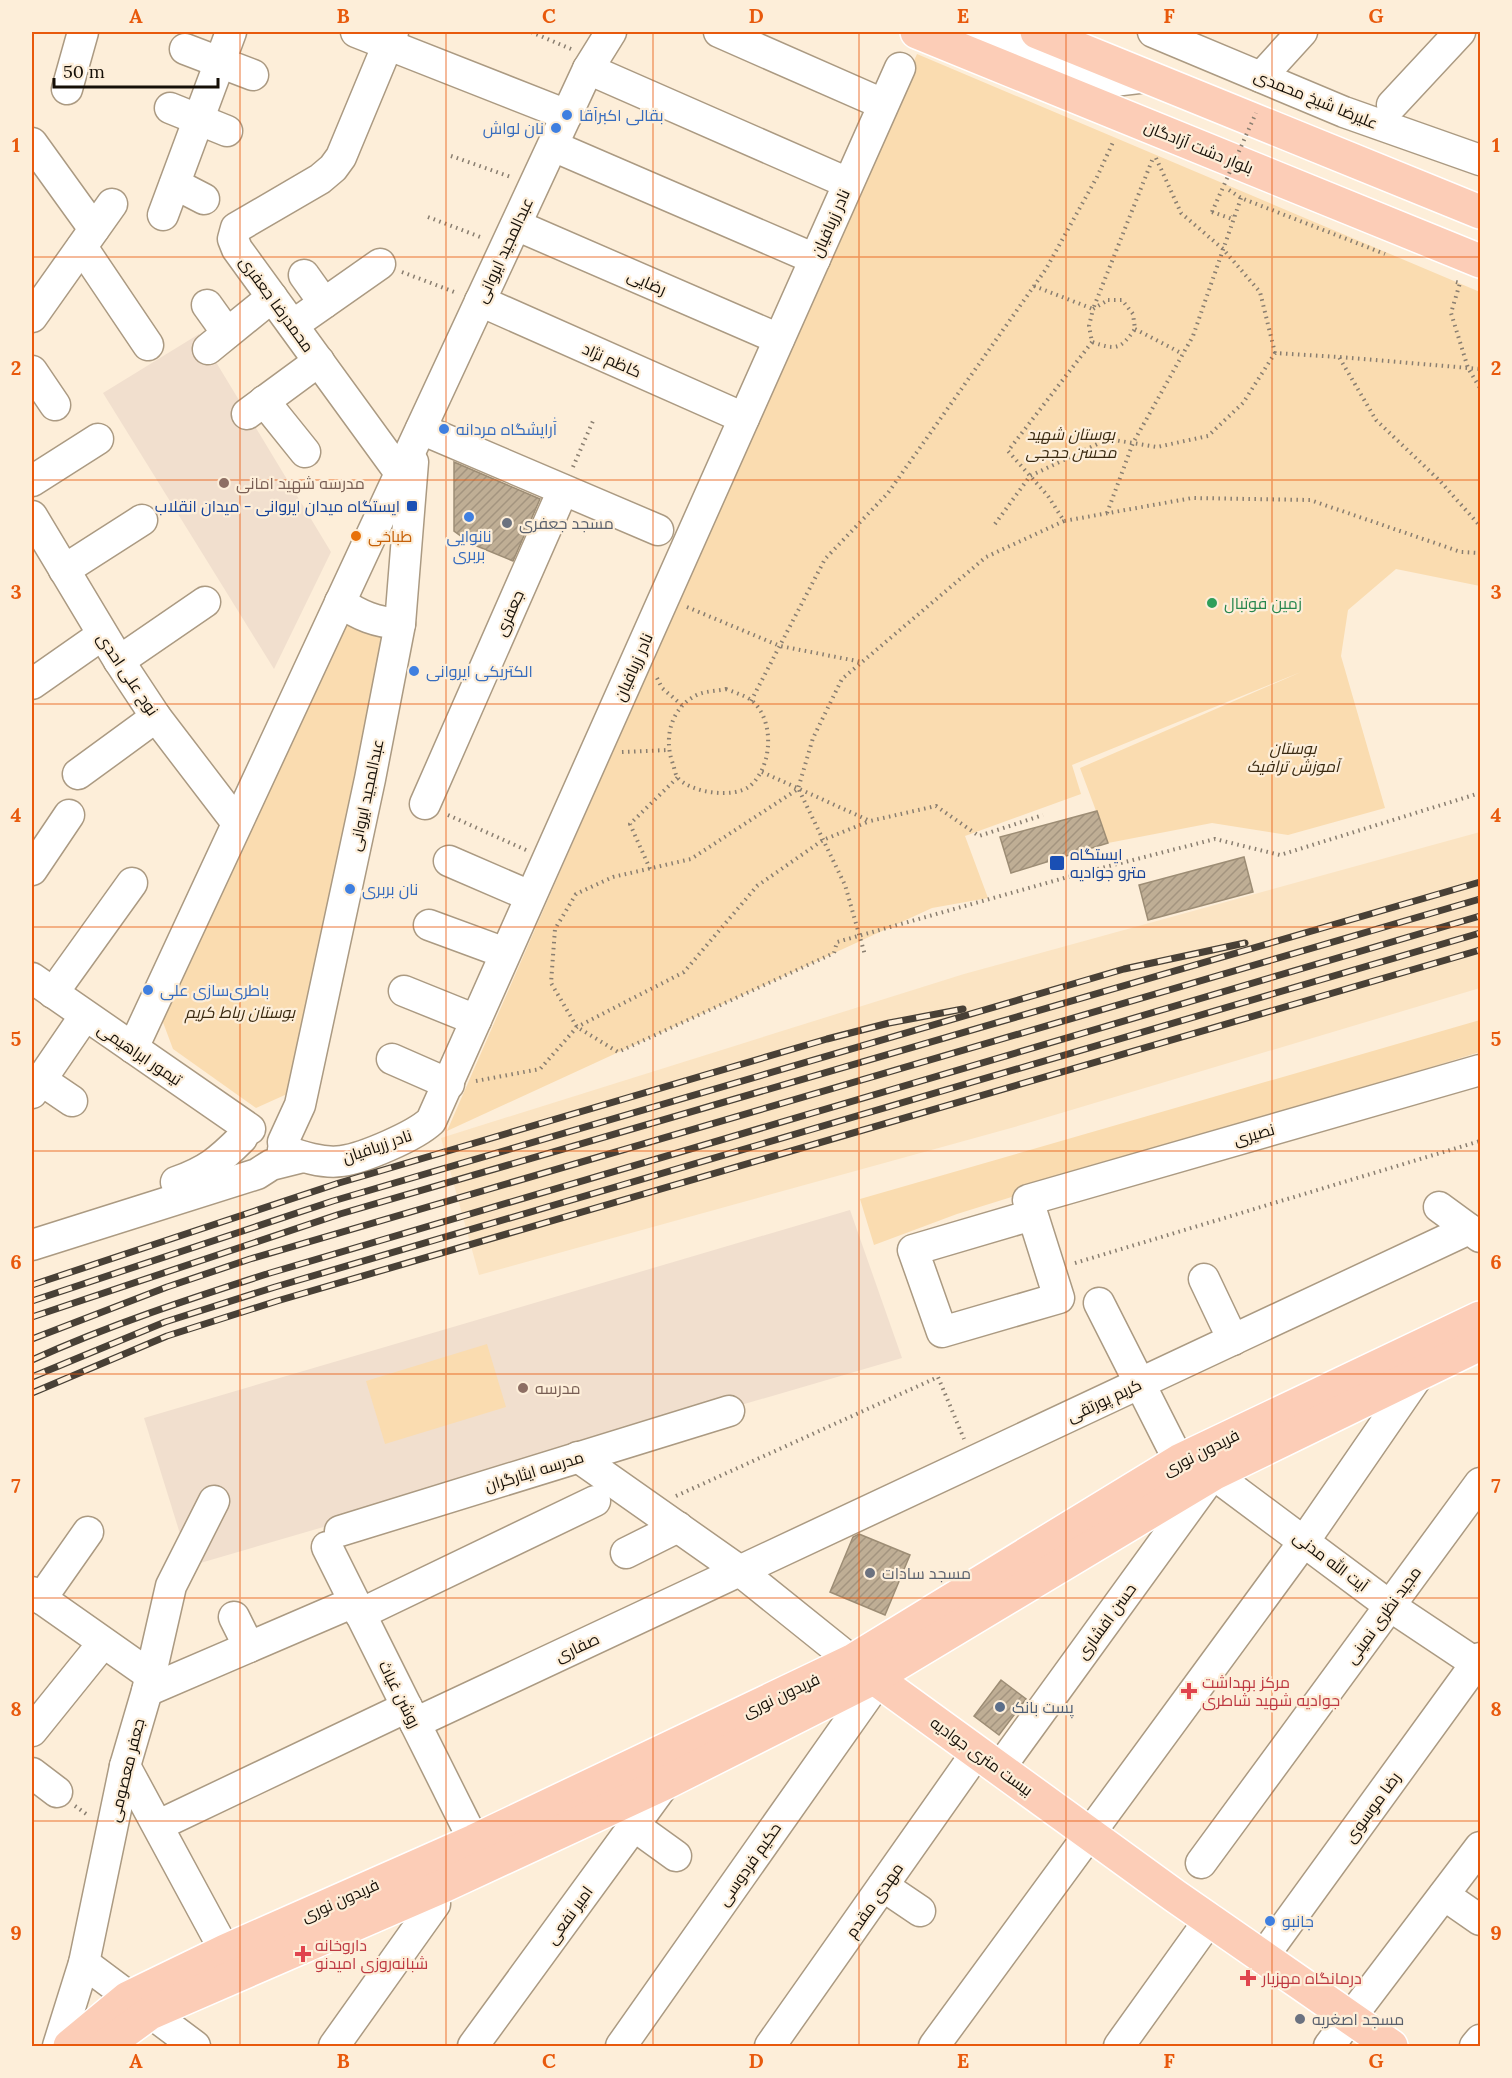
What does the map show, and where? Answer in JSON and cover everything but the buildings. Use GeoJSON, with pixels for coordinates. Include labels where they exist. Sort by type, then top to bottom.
{"type":"FeatureCollection","features":[{"type":"Feature","properties":{"kind":"main road","name":"بلوار دشت آزادگان"},"geometry":{"type":"LineString","coordinates":[[917,32],[1480,261]]}},
{"type":"Feature","properties":{"kind":"main road"},"geometry":{"type":"LineString","coordinates":[[1037,32],[1480,212]]}},
{"type":"Feature","properties":{"kind":"main road","name":"فریدون نوری"},"geometry":{"type":"LineString","coordinates":[[70,2046],[139,2006],[231,1963],[480,1854],[868,1674],[1179,1461],[1480,1318]]}},
{"type":"Feature","properties":{"kind":"main road","name":"فریدون نوری"},"geometry":{"type":"LineString","coordinates":[[480,1854],[665,1783],[868,1674],[1213,1474],[1480,1344]]}},
{"type":"Feature","properties":{"kind":"main road","name":"بیست متری جوادیه"},"geometry":{"type":"LineString","coordinates":[[868,1674],[1391,2046]]}},
{"type":"Feature","properties":{"kind":"main road","name":"فریدون نوری"},"geometry":{"type":"LineString","coordinates":[[105,2046],[139,2006]]}},
{"type":"Feature","properties":{"kind":"street"},"geometry":{"type":"LineString","coordinates":[[67,89],[83,32]]}},
{"type":"Feature","properties":{"kind":"street"},"geometry":{"type":"LineString","coordinates":[[164,215],[231,32]]}},
{"type":"Feature","properties":{"kind":"street"},"geometry":{"type":"LineString","coordinates":[[356,32],[390,38],[567,115]]}},
{"type":"Feature","properties":{"kind":"street","name":"عبدالمجید ایروانی"},"geometry":{"type":"LineString","coordinates":[[133,1048],[553,146],[591,53],[611,32]]}},
{"type":"Feature","properties":{"kind":"street"},"geometry":{"type":"LineString","coordinates":[[719,32],[883,104]]}},
{"type":"Feature","properties":{"kind":"street"},"geometry":{"type":"LineString","coordinates":[[977,32],[1097,83],[1141,74]]}},
{"type":"Feature","properties":{"kind":"street"},"geometry":{"type":"LineString","coordinates":[[1063,32],[1141,74]]}},
{"type":"Feature","properties":{"kind":"street","name":"علیرضا شیخ محمدی"},"geometry":{"type":"LineString","coordinates":[[1153,32],[1344,112],[1480,160]]}},
{"type":"Feature","properties":{"kind":"street"},"geometry":{"type":"LineString","coordinates":[[1261,77],[1302,32]]}},
{"type":"Feature","properties":{"kind":"street"},"geometry":{"type":"LineString","coordinates":[[1392,105],[1460,32]]}},
{"type":"Feature","properties":{"kind":"street","name":"محمدرضا جعفری"},"geometry":{"type":"LineString","coordinates":[[390,38],[341,157],[333,168],[320,179],[236,228],[233,239],[237,249],[400,474]]}},
{"type":"Feature","properties":{"kind":"street"},"geometry":{"type":"LineString","coordinates":[[185,49],[253,75]]}},
{"type":"Feature","properties":{"kind":"street"},"geometry":{"type":"LineString","coordinates":[[591,53],[848,183]]}},
{"type":"Feature","properties":{"kind":"street","name":"نادر زربافیان"},"geometry":{"type":"LineString","coordinates":[[285,1154],[342,1161],[394,1143],[422,1130],[431,1121],[900,68]]}},
{"type":"Feature","properties":{"kind":"street"},"geometry":{"type":"LineString","coordinates":[[170,108],[227,131]]}},
{"type":"Feature","properties":{"kind":"street"},"geometry":{"type":"LineString","coordinates":[[553,146],[814,259]]}},
{"type":"Feature","properties":{"kind":"street"},"geometry":{"type":"LineString","coordinates":[[33,148],[88,238],[148,345]]}},
{"type":"Feature","properties":{"kind":"street"},"geometry":{"type":"LineString","coordinates":[[175,184],[204,199]]}},
{"type":"Feature","properties":{"kind":"street"},"geometry":{"type":"LineString","coordinates":[[32,316],[112,204]]}},
{"type":"Feature","properties":{"kind":"street","name":"رضایی"},"geometry":{"type":"LineString","coordinates":[[511,236],[779,339]]}},
{"type":"Feature","properties":{"kind":"street"},"geometry":{"type":"LineString","coordinates":[[293,325],[324,303],[391,268]]}},
{"type":"Feature","properties":{"kind":"street"},"geometry":{"type":"LineString","coordinates":[[304,275],[324,303]]}},
{"type":"Feature","properties":{"kind":"street"},"geometry":{"type":"LineString","coordinates":[[207,305],[218,341],[272,297]]}},
{"type":"Feature","properties":{"kind":"street","name":"کاظم نژاد"},"geometry":{"type":"LineString","coordinates":[[480,302],[744,418]]}},
{"type":"Feature","properties":{"kind":"street"},"geometry":{"type":"LineString","coordinates":[[305,452],[255,407],[319,362]]}},
{"type":"Feature","properties":{"kind":"street"},"geometry":{"type":"LineString","coordinates":[[32,371],[55,405]]}},
{"type":"Feature","properties":{"kind":"street"},"geometry":{"type":"LineString","coordinates":[[418,435],[563,490],[658,530]]}},
{"type":"Feature","properties":{"kind":"street","name":"عبدالمجید ایروانی"},"geometry":{"type":"LineString","coordinates":[[285,1154],[300,1105],[370,779],[400,624],[418,435]]}},
{"type":"Feature","properties":{"kind":"street"},"geometry":{"type":"LineString","coordinates":[[32,481],[98,439]]}},
{"type":"Feature","properties":{"kind":"street","name":"جعفری"},"geometry":{"type":"LineString","coordinates":[[425,804],[563,490]]}},
{"type":"Feature","properties":{"kind":"street","name":"نوح علی احدی"},"geometry":{"type":"LineString","coordinates":[[32,516],[50,563],[102,635],[156,717],[237,823]]}},
{"type":"Feature","properties":{"kind":"street"},"geometry":{"type":"LineString","coordinates":[[50,563],[142,520]]}},
{"type":"Feature","properties":{"kind":"street"},"geometry":{"type":"LineString","coordinates":[[119,661],[205,602]]}},
{"type":"Feature","properties":{"kind":"street"},"geometry":{"type":"LineString","coordinates":[[340,602],[358,615],[379,622],[400,624]]}},
{"type":"Feature","properties":{"kind":"street"},"geometry":{"type":"LineString","coordinates":[[32,684],[102,635]]}},
{"type":"Feature","properties":{"kind":"street"},"geometry":{"type":"LineString","coordinates":[[78,774],[156,717]]}},
{"type":"Feature","properties":{"kind":"street"},"geometry":{"type":"LineString","coordinates":[[32,870],[69,815]]}},
{"type":"Feature","properties":{"kind":"street"},"geometry":{"type":"LineString","coordinates":[[449,861],[530,896]]}},
{"type":"Feature","properties":{"kind":"street"},"geometry":{"type":"LineString","coordinates":[[42,986],[132,883]]}},
{"type":"Feature","properties":{"kind":"street"},"geometry":{"type":"LineString","coordinates":[[429,925],[505,953]]}},
{"type":"Feature","properties":{"kind":"street","name":"تیمور ابراهیمی"},"geometry":{"type":"LineString","coordinates":[[42,986],[84,1017],[133,1048],[246,1133]]}},
{"type":"Feature","properties":{"kind":"street"},"geometry":{"type":"LineString","coordinates":[[404,991],[476,1020]]}},
{"type":"Feature","properties":{"kind":"street"},"geometry":{"type":"LineString","coordinates":[[72,1101],[36,1086],[84,1017]]}},
{"type":"Feature","properties":{"kind":"street"},"geometry":{"type":"LineString","coordinates":[[392,1059],[449,1084]]}},
{"type":"Feature","properties":{"kind":"street","name":"نصیری"},"geometry":{"type":"LineString","coordinates":[[1051,1270],[1059,1298],[942,1332],[913,1250],[1030,1207],[1480,1070]]}},
{"type":"Feature","properties":{"kind":"street"},"geometry":{"type":"LineString","coordinates":[[32,1231],[202,1173],[216,1164],[246,1133],[257,1126],[276,1130],[285,1154],[257,1174],[32,1245]]}},
{"type":"Feature","properties":{"kind":"street"},"geometry":{"type":"LineString","coordinates":[[1030,1207],[1051,1270]]}},
{"type":"Feature","properties":{"kind":"street"},"geometry":{"type":"LineString","coordinates":[[1439,1207],[1475,1233]]}},
{"type":"Feature","properties":{"kind":"street","name":"کریم پورتقی"},"geometry":{"type":"LineString","coordinates":[[740,1571],[1233,1340],[1475,1233]]}},
{"type":"Feature","properties":{"kind":"street"},"geometry":{"type":"LineString","coordinates":[[1204,1280],[1233,1340]]}},
{"type":"Feature","properties":{"kind":"street"},"geometry":{"type":"LineString","coordinates":[[1099,1303],[1179,1461]]}},
{"type":"Feature","properties":{"kind":"street"},"geometry":{"type":"LineString","coordinates":[[934,2046],[1305,1540],[1420,1373]]}},
{"type":"Feature","properties":{"kind":"street","name":"مدرسه ایثارگران"},"geometry":{"type":"LineString","coordinates":[[333,1539],[578,1457],[729,1411]]}},
{"type":"Feature","properties":{"kind":"street","name":"بیست متری جوادیه"},"geometry":{"type":"LineString","coordinates":[[578,1457],[740,1571],[868,1674]]}},
{"type":"Feature","properties":{"kind":"street","name":"آیت‌ الله مدنی"},"geometry":{"type":"LineString","coordinates":[[1213,1474],[1305,1540],[1390,1606],[1479,1662]]}},
{"type":"Feature","properties":{"kind":"street","name":"حسن افشاری"},"geometry":{"type":"LineString","coordinates":[[988,1761],[1213,1474]]}},
{"type":"Feature","properties":{"kind":"street","name":"مجید نظری نمینی"},"geometry":{"type":"LineString","coordinates":[[1201,1863],[1480,1483]]}},
{"type":"Feature","properties":{"kind":"street","name":"جعفر معصومی"},"geometry":{"type":"LineString","coordinates":[[58,2046],[84,1963],[125,1766],[171,1586],[214,1501]]}},
{"type":"Feature","properties":{"kind":"street"},"geometry":{"type":"LineString","coordinates":[[88,1532],[36,1596],[103,1643],[148,1683],[357,1608],[595,1501]]}},
{"type":"Feature","properties":{"kind":"street"},"geometry":{"type":"LineString","coordinates":[[626,1553],[678,1527]]}},
{"type":"Feature","properties":{"kind":"street","name":"روشن غیاث"},"geometry":{"type":"LineString","coordinates":[[333,1539],[357,1608],[480,1854]]}},
{"type":"Feature","properties":{"kind":"street","name":"صفاری"},"geometry":{"type":"LineString","coordinates":[[159,1825],[740,1571]]}},
{"type":"Feature","properties":{"kind":"street"},"geometry":{"type":"LineString","coordinates":[[234,1617],[249,1647]]}},
{"type":"Feature","properties":{"kind":"street"},"geometry":{"type":"LineString","coordinates":[[32,1731],[103,1643]]}},
{"type":"Feature","properties":{"kind":"street","name":"رضا موسوی"},"geometry":{"type":"LineString","coordinates":[[1263,1957],[1479,1662]]}},
{"type":"Feature","properties":{"kind":"street","name":"حکیم فردوسی"},"geometry":{"type":"LineString","coordinates":[[621,2046],[868,1674]]}},
{"type":"Feature","properties":{"kind":"street","name":"مهدی مقدم"},"geometry":{"type":"LineString","coordinates":[[770,2046],[883,1886],[988,1761]]}},
{"type":"Feature","properties":{"kind":"street"},"geometry":{"type":"LineString","coordinates":[[125,1766],[159,1825],[231,1963]]}},
{"type":"Feature","properties":{"kind":"street"},"geometry":{"type":"LineString","coordinates":[[32,1773],[57,1792]]}},
{"type":"Feature","properties":{"kind":"street","name":"امیر نفعی"},"geometry":{"type":"LineString","coordinates":[[473,2046],[518,1972],[665,1783]]}},
{"type":"Feature","properties":{"kind":"street"},"geometry":{"type":"LineString","coordinates":[[633,1825],[676,1856]]}},
{"type":"Feature","properties":{"kind":"street"},"geometry":{"type":"LineString","coordinates":[[1329,2046],[1480,1846]]}},
{"type":"Feature","properties":{"kind":"street"},"geometry":{"type":"LineString","coordinates":[[883,1886],[920,1911]]}},
{"type":"Feature","properties":{"kind":"street"},"geometry":{"type":"LineString","coordinates":[[1444,1895],[1480,1920]]}},
{"type":"Feature","properties":{"kind":"street"},"geometry":{"type":"LineString","coordinates":[[334,2046],[435,1904]]}},
{"type":"Feature","properties":{"kind":"street"},"geometry":{"type":"LineString","coordinates":[[1127,2044],[1210,1919]]}},
{"type":"Feature","properties":{"kind":"street"},"geometry":{"type":"LineString","coordinates":[[84,1963],[195,2046]]}},
{"type":"Feature","properties":{"kind":"street"},"geometry":{"type":"LineString","coordinates":[[1475,2046],[1480,2040]]}},
{"type":"Feature","properties":{"kind":"path"},"geometry":{"type":"LineString","coordinates":[[531,32],[591,53]]}},
{"type":"Feature","properties":{"kind":"path"},"geometry":{"type":"LineString","coordinates":[[1232,219],[1212,212],[1256,113]]}},
{"type":"Feature","properties":{"kind":"path"},"geometry":{"type":"LineString","coordinates":[[751,700],[825,559],[888,493],[1046,269],[1097,177],[1124,117]]}},
{"type":"Feature","properties":{"kind":"path"},"geometry":{"type":"LineString","coordinates":[[1155,155],[1165,159]]}},
{"type":"Feature","properties":{"kind":"path"},"geometry":{"type":"LineString","coordinates":[[995,524],[1030,476],[1108,439],[1157,447],[1208,436],[1243,403],[1275,353],[1260,292],[1223,249],[1180,213],[1155,155]]}},
{"type":"Feature","properties":{"kind":"path"},"geometry":{"type":"LineString","coordinates":[[1064,521],[1048,496],[1008,451],[1092,342],[1089,326],[1093,309],[1155,155]]}},
{"type":"Feature","properties":{"kind":"path"},"geometry":{"type":"LineString","coordinates":[[452,156],[534,186]]}},
{"type":"Feature","properties":{"kind":"path"},"geometry":{"type":"LineString","coordinates":[[1216,180],[1241,198],[1394,258]]}},
{"type":"Feature","properties":{"kind":"path"},"geometry":{"type":"LineString","coordinates":[[1106,513],[1132,443],[1193,336],[1241,198]]}},
{"type":"Feature","properties":{"kind":"path"},"geometry":{"type":"LineString","coordinates":[[428,217],[511,236]]}},
{"type":"Feature","properties":{"kind":"path"},"geometry":{"type":"LineString","coordinates":[[391,268],[480,302]]}},
{"type":"Feature","properties":{"kind":"path"},"geometry":{"type":"LineString","coordinates":[[1449,279],[1460,283],[1452,313],[1468,368],[1480,388]]}},
{"type":"Feature","properties":{"kind":"path"},"geometry":{"type":"LineString","coordinates":[[1034,286],[1093,309]]}},
{"type":"Feature","properties":{"kind":"path"},"geometry":{"type":"LineString","coordinates":[[1092,342],[1110,348],[1124,345],[1135,329],[1133,314],[1122,300],[1108,300],[1093,309]]}},
{"type":"Feature","properties":{"kind":"path"},"geometry":{"type":"LineString","coordinates":[[1135,329],[1183,354]]}},
{"type":"Feature","properties":{"kind":"path"},"geometry":{"type":"LineString","coordinates":[[1275,353],[1480,369]]}},
{"type":"Feature","properties":{"kind":"path"},"geometry":{"type":"LineString","coordinates":[[1339,357],[1376,420],[1440,481],[1480,526]]}},
{"type":"Feature","properties":{"kind":"path"},"geometry":{"type":"LineString","coordinates":[[563,490],[593,421]]}},
{"type":"Feature","properties":{"kind":"path"},"geometry":{"type":"LineString","coordinates":[[1480,553],[1461,552],[1310,500],[1192,498],[1064,521],[986,557],[842,679],[813,738],[798,789],[691,859],[613,877],[576,894],[555,929],[551,983],[577,1027],[618,1052],[834,953],[837,942],[1082,873],[1215,839],[1280,855],[1480,793]]}},
{"type":"Feature","properties":{"kind":"path"},"geometry":{"type":"LineString","coordinates":[[664,597],[780,646],[863,662]]}},
{"type":"Feature","properties":{"kind":"path"},"geometry":{"type":"LineString","coordinates":[[642,649],[662,688],[682,706]]}},
{"type":"Feature","properties":{"kind":"path"},"geometry":{"type":"LineString","coordinates":[[726,689],[751,700],[767,723],[767,750],[762,772],[748,787],[729,792],[701,792],[678,777],[668,750],[669,728],[682,706],[698,694],[726,689]]}},
{"type":"Feature","properties":{"kind":"path"},"geometry":{"type":"LineString","coordinates":[[594,753],[668,750]]}},
{"type":"Feature","properties":{"kind":"path"},"geometry":{"type":"LineString","coordinates":[[762,772],[870,821]]}},
{"type":"Feature","properties":{"kind":"path"},"geometry":{"type":"LineString","coordinates":[[650,868],[630,824],[678,777]]}},
{"type":"Feature","properties":{"kind":"path"},"geometry":{"type":"LineString","coordinates":[[798,789],[845,885],[865,956]]}},
{"type":"Feature","properties":{"kind":"path"},"geometry":{"type":"LineString","coordinates":[[425,804],[546,859]]}},
{"type":"Feature","properties":{"kind":"path"},"geometry":{"type":"LineString","coordinates":[[449,1084],[540,1069],[577,1027],[684,972],[757,886],[823,840],[870,821],[936,806],[979,836],[1043,815]]}},
{"type":"Feature","properties":{"kind":"path"},"geometry":{"type":"LineString","coordinates":[[1051,1270],[1480,1141]]}},
{"type":"Feature","properties":{"kind":"path"},"geometry":{"type":"LineString","coordinates":[[651,1508],[938,1377],[974,1461]]}},
{"type":"Feature","properties":{"kind":"path"},"geometry":{"type":"LineString","coordinates":[[57,1792],[111,1833]]}},
{"type":"Feature","properties":{"kind":"shaded area","name":"مدرسه شهید امانی"},"geometry":{"type":"Polygon","coordinates":[[[199,334],[331,552],[274,669],[103,393],[199,334]]]}},
{"type":"Feature","properties":{"kind":"shaded area"},"geometry":{"type":"Polygon","coordinates":[[[1480,832],[1480,988],[1011,1128],[479,1275],[441,1138],[964,974],[1480,832]]]}},
{"type":"Feature","properties":{"kind":"shaded area","name":"مدرسه"},"geometry":{"type":"Polygon","coordinates":[[[850,1210],[902,1358],[190,1566],[144,1418],[850,1210]]]}},
{"type":"Feature","properties":{"kind":"green space","name":"بوستان شهید محسن حججی"},"geometry":{"type":"Polygon","coordinates":[[[917,54],[1480,292],[1480,586],[1396,569],[1348,610],[1341,656],[1385,808],[1288,835],[1212,823],[1108,843],[1080,768],[1301,672],[1072,765],[1081,794],[965,836],[988,898],[932,908],[447,1131],[917,54]]]}},
{"type":"Feature","properties":{"kind":"green space","name":"بوستان رباط کریم"},"geometry":{"type":"Polygon","coordinates":[[[345,620],[382,637],[296,1090],[256,1108],[173,1049],[161,1017],[345,620]]]}},
{"type":"Feature","properties":{"kind":"green space"},"geometry":{"type":"Polygon","coordinates":[[[1480,1020],[1480,1052],[957,1214],[874,1245],[860,1199],[1480,1020]]]}},
{"type":"Feature","properties":{"kind":"green space"},"geometry":{"type":"Polygon","coordinates":[[[487,1344],[506,1407],[385,1444],[366,1381],[487,1344]]]}},
{"type":"Feature","properties":{"kind":"railway"},"geometry":{"type":"LineString","coordinates":[[32,1317],[340,1214],[1480,882]]}},
{"type":"Feature","properties":{"kind":"railway"},"geometry":{"type":"LineString","coordinates":[[32,1339],[167,1287],[250,1259],[1480,899]]}},
{"type":"Feature","properties":{"kind":"railway"},"geometry":{"type":"LineString","coordinates":[[32,1360],[120,1324],[270,1273],[1480,916]]}},
{"type":"Feature","properties":{"kind":"railway"},"geometry":{"type":"LineString","coordinates":[[32,1377],[165,1322],[275,1287],[1480,933]]}},
{"type":"Feature","properties":{"kind":"railway"},"geometry":{"type":"LineString","coordinates":[[32,1301],[333,1201],[1124,969],[1245,943]]}},
{"type":"Feature","properties":{"kind":"railway"},"geometry":{"type":"LineString","coordinates":[[32,1393],[167,1336],[277,1301],[1480,950]]}},
{"type":"Feature","properties":{"kind":"railway"},"geometry":{"type":"LineString","coordinates":[[32,1285],[339,1183],[827,1039],[889,1023],[963,1009]]}},
{"type":"Feature","properties":{"kind":"place","name":"بقالی اکبرآقا"},"geometry":{"type":"Point","coordinates":[567,115]}},
{"type":"Feature","properties":{"kind":"place","name":"نان لواش"},"geometry":{"type":"Point","coordinates":[556,128]}},
{"type":"Feature","properties":{"kind":"place","name":"آٰرایشگاه مردانه"},"geometry":{"type":"Point","coordinates":[444,429]}},
{"type":"Feature","properties":{"kind":"place","name":"مدرسه شهید امانی"},"geometry":{"type":"Point","coordinates":[224,483]}},
{"type":"Feature","properties":{"kind":"place","name":"ایستگاه میدان ایروانی - میدان انقلاب"},"geometry":{"type":"Point","coordinates":[412,506]}},
{"type":"Feature","properties":{"kind":"place","name":"نانوایی بربری"},"geometry":{"type":"Point","coordinates":[469,517]}},
{"type":"Feature","properties":{"kind":"place","name":"مسجد جعفری"},"geometry":{"type":"Point","coordinates":[507,523]}},
{"type":"Feature","properties":{"kind":"place","name":"طباخی"},"geometry":{"type":"Point","coordinates":[356,536]}},
{"type":"Feature","properties":{"kind":"place","name":"زمین فوتبال"},"geometry":{"type":"Point","coordinates":[1212,603]}},
{"type":"Feature","properties":{"kind":"place","name":"الکتریکی ایروانی"},"geometry":{"type":"Point","coordinates":[414,671]}},
{"type":"Feature","properties":{"kind":"place","name":"ایستگاه مترو جوادیه"},"geometry":{"type":"Point","coordinates":[1057,863]}},
{"type":"Feature","properties":{"kind":"place","name":"نان بربری"},"geometry":{"type":"Point","coordinates":[350,889]}},
{"type":"Feature","properties":{"kind":"place","name":"باطری‌سازی علی"},"geometry":{"type":"Point","coordinates":[148,990]}},
{"type":"Feature","properties":{"kind":"place","name":"مدرسه"},"geometry":{"type":"Point","coordinates":[523,1388]}},
{"type":"Feature","properties":{"kind":"place","name":"مسجد سادات"},"geometry":{"type":"Point","coordinates":[870,1573]}},
{"type":"Feature","properties":{"kind":"place","name":"مرکز بهداشت جوادیه شهید شاطری"},"geometry":{"type":"Point","coordinates":[1189,1691]}},
{"type":"Feature","properties":{"kind":"place","name":"پست بانک"},"geometry":{"type":"Point","coordinates":[1000,1707]}},
{"type":"Feature","properties":{"kind":"place","name":"جانبو"},"geometry":{"type":"Point","coordinates":[1270,1921]}},
{"type":"Feature","properties":{"kind":"place","name":"داروخانه شبانه‌روزی امیدنو"},"geometry":{"type":"Point","coordinates":[303,1954]}},
{"type":"Feature","properties":{"kind":"place","name":"درمانگاه مهزیار"},"geometry":{"type":"Point","coordinates":[1248,1978]}},
{"type":"Feature","properties":{"kind":"place","name":"مسجد اصغریه"},"geometry":{"type":"Point","coordinates":[1300,2019]}},
{"type":"Feature","properties":{"kind":"park label","name":"بوستان آموزش ترافیک"},"geometry":{"type":"Point","coordinates":[1293,757]}}]}
